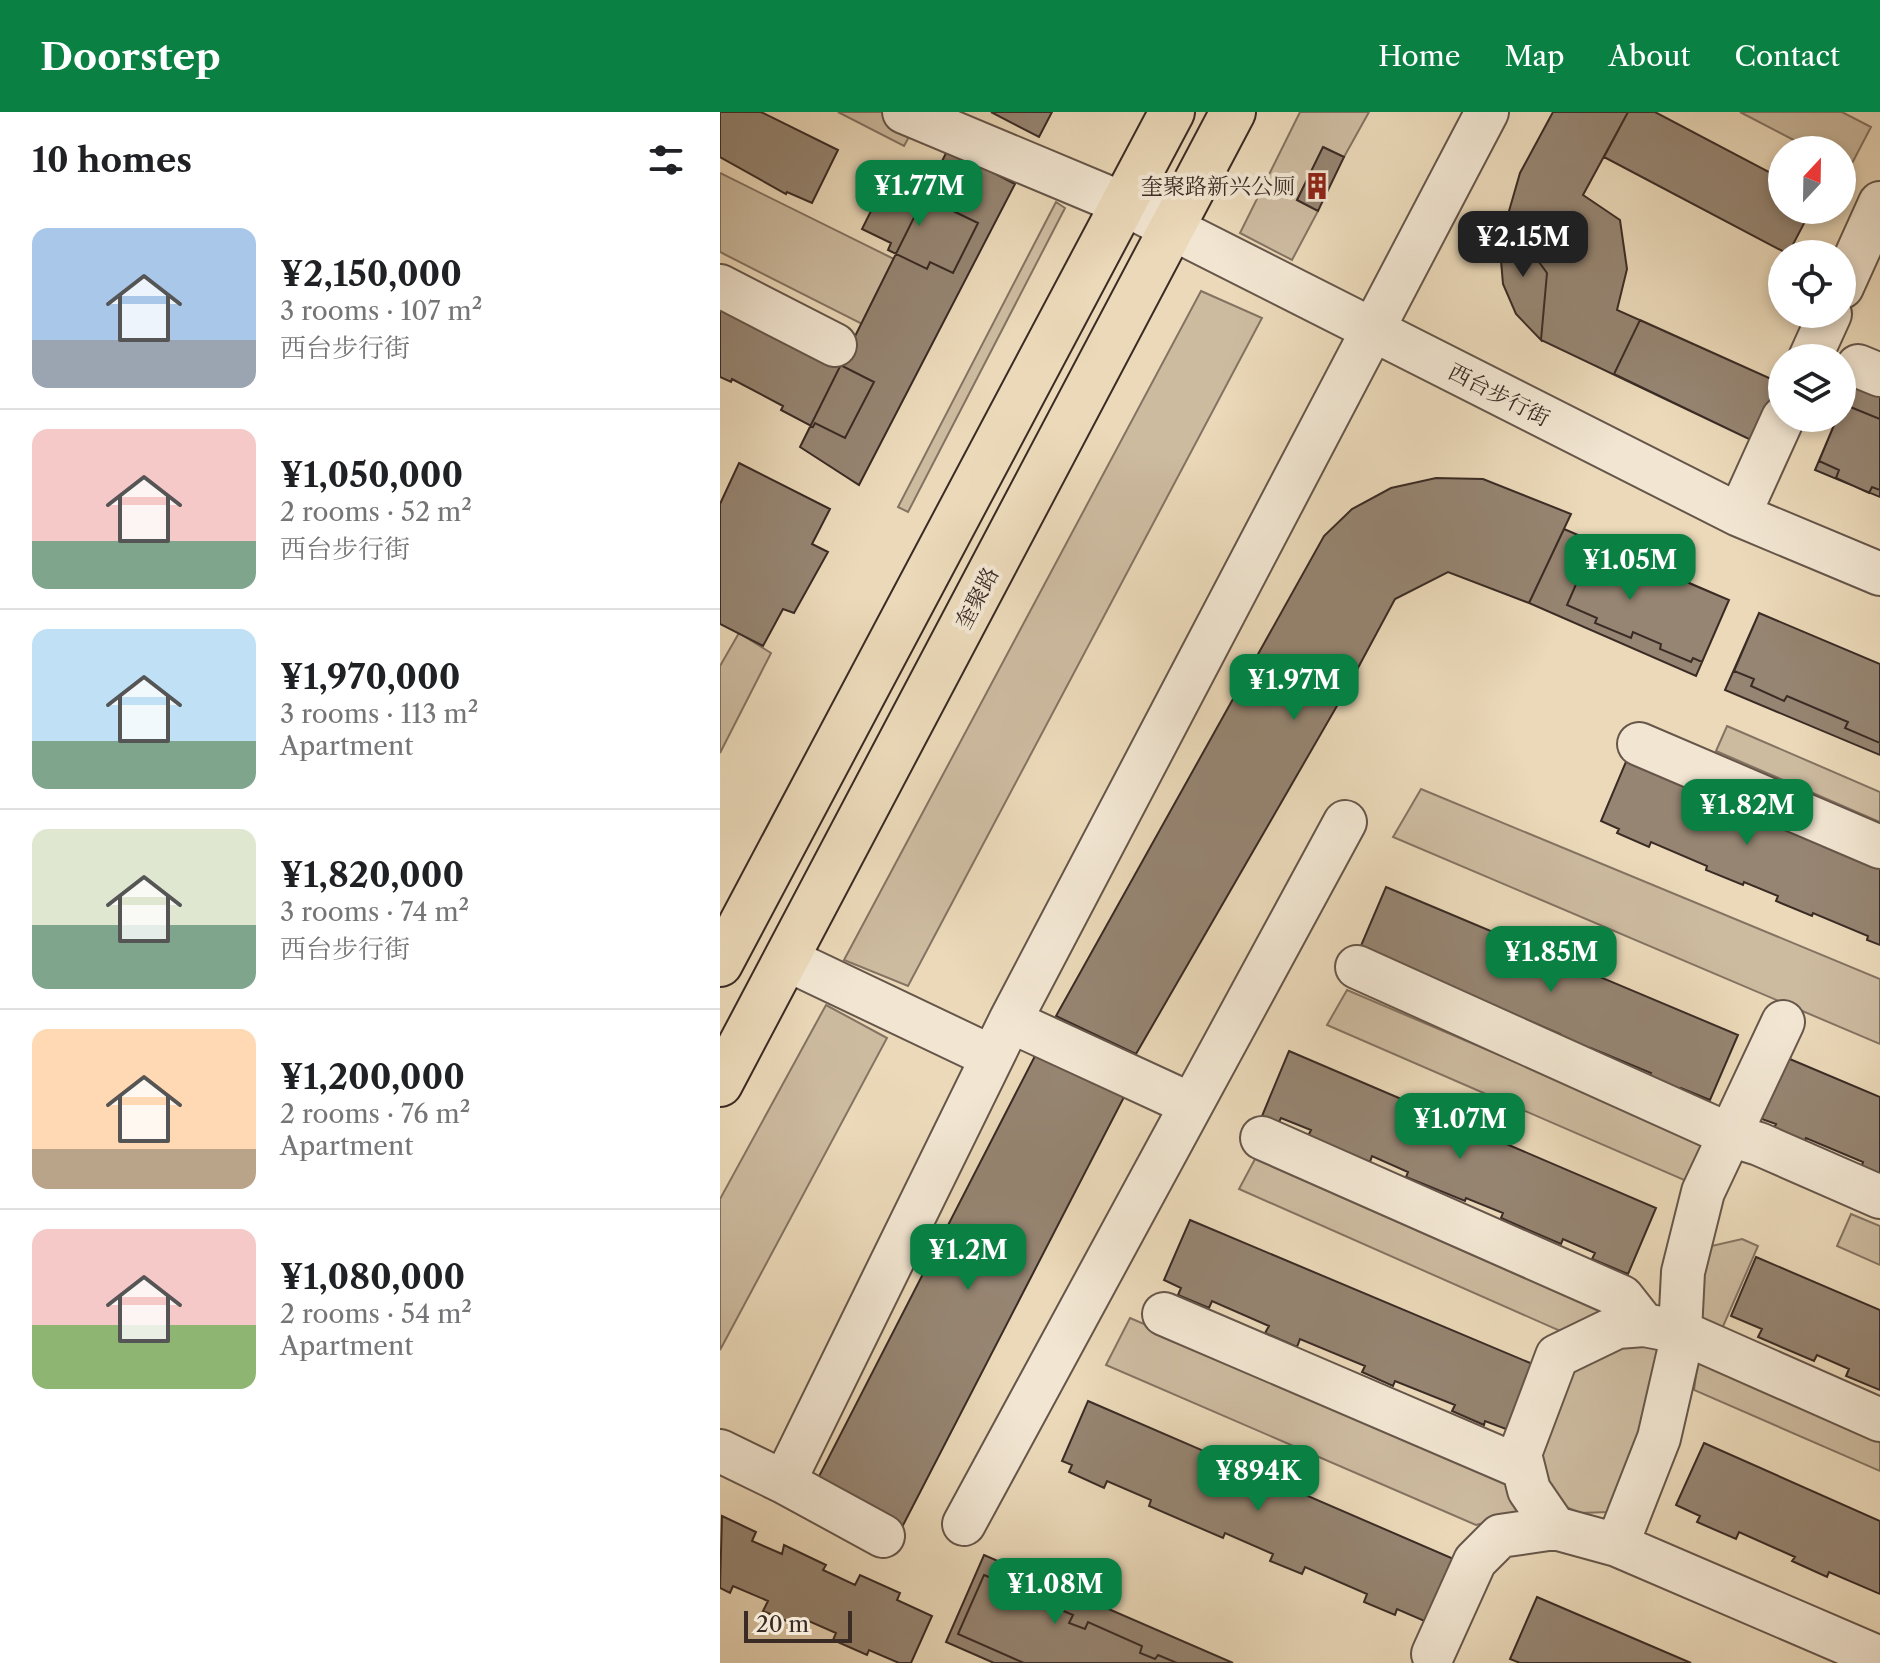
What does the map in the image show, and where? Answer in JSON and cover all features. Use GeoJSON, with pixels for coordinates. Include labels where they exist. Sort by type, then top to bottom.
{"type":"FeatureCollection","features":[{"type":"Feature","properties":{"kind":"main road"},"geometry":{"type":"LineString","coordinates":[[720,964],[1172,112]]}},
{"type":"Feature","properties":{"kind":"main road","name":"奎聚路"},"geometry":{"type":"LineString","coordinates":[[720,1084],[1233,112]]}},
{"type":"Feature","properties":{"kind":"street","name":"西台步行街"},"geometry":{"type":"LineString","coordinates":[[904,112],[1124,204],[1739,515],[1880,574]]}},
{"type":"Feature","properties":{"kind":"street"},"geometry":{"type":"LineString","coordinates":[[784,1482],[1001,1039],[1487,112]]}},
{"type":"Feature","properties":{"kind":"street"},"geometry":{"type":"LineString","coordinates":[[1856,256],[1880,203]]}},
{"type":"Feature","properties":{"kind":"street"},"geometry":{"type":"LineString","coordinates":[[720,286],[835,345]]}},
{"type":"Feature","properties":{"kind":"street"},"geometry":{"type":"LineString","coordinates":[[1739,515],[1777,432]]}},
{"type":"Feature","properties":{"kind":"street"},"geometry":{"type":"LineString","coordinates":[[1639,744],[1880,847]]}},
{"type":"Feature","properties":{"kind":"street"},"geometry":{"type":"LineString","coordinates":[[964,1524],[1345,822]]}},
{"type":"Feature","properties":{"kind":"street"},"geometry":{"type":"LineString","coordinates":[[786,959],[1001,1039],[1190,1104]]}},
{"type":"Feature","properties":{"kind":"street"},"geometry":{"type":"LineString","coordinates":[[1357,967],[1730,1135],[1759,1144],[1880,1197]]}},
{"type":"Feature","properties":{"kind":"street"},"geometry":{"type":"LineString","coordinates":[[1617,1545],[1659,1438],[1663,1328],[1683,1272],[1703,1192],[1783,1022]]}},
{"type":"Feature","properties":{"kind":"street"},"geometry":{"type":"LineString","coordinates":[[1262,1138],[1622,1297],[1663,1328],[1880,1420]]}},
{"type":"Feature","properties":{"kind":"street"},"geometry":{"type":"LineString","coordinates":[[1164,1314],[1523,1468]]}},
{"type":"Feature","properties":{"kind":"street"},"geometry":{"type":"LineString","coordinates":[[1555,1528],[1529,1490],[1520,1454],[1557,1356],[1617,1327],[1663,1328]]}},
{"type":"Feature","properties":{"kind":"street"},"geometry":{"type":"LineString","coordinates":[[720,1451],[883,1536]]}},
{"type":"Feature","properties":{"kind":"street"},"geometry":{"type":"LineString","coordinates":[[1433,1654],[1475,1561],[1500,1536],[1555,1528],[1617,1545],[1880,1658]]}},
{"type":"Feature","properties":{"kind":"shaded area"},"geometry":{"type":"Polygon","coordinates":[[[838,112],[887,112],[915,126],[904,146],[838,112]]]}},
{"type":"Feature","properties":{"kind":"shaded area"},"geometry":{"type":"Polygon","coordinates":[[[1300,112],[1369,112],[1344,157],[1323,147],[1297,200],[1318,211],[1292,260],[1240,233],[1300,112]]]}},
{"type":"Feature","properties":{"kind":"shaded area"},"geometry":{"type":"Polygon","coordinates":[[[1740,112],[1842,112],[1871,127],[1856,156],[1856,136],[1786,136],[1740,112]]]}},
{"type":"Feature","properties":{"kind":"shaded area"},"geometry":{"type":"Polygon","coordinates":[[[720,173],[894,259],[862,324],[720,252],[720,173]]]}},
{"type":"Feature","properties":{"kind":"shaded area"},"geometry":{"type":"Polygon","coordinates":[[[1056,202],[1065,208],[908,512],[898,507],[1056,202]]]}},
{"type":"Feature","properties":{"kind":"shaded area"},"geometry":{"type":"Polygon","coordinates":[[[1201,291],[1262,318],[908,986],[844,960],[1201,291]]]}},
{"type":"Feature","properties":{"kind":"shaded area"},"geometry":{"type":"Polygon","coordinates":[[[739,633],[771,653],[720,753],[720,666],[739,633]]]}},
{"type":"Feature","properties":{"kind":"shaded area"},"geometry":{"type":"Polygon","coordinates":[[[1727,726],[1880,792],[1880,822],[1716,751],[1727,726]]]}},
{"type":"Feature","properties":{"kind":"shaded area"},"geometry":{"type":"Polygon","coordinates":[[[1421,789],[1880,979],[1880,1044],[1393,837],[1421,789]]]}},
{"type":"Feature","properties":{"kind":"shaded area"},"geometry":{"type":"Polygon","coordinates":[[[1347,990],[1703,1142],[1704,1152],[1691,1183],[1327,1025],[1347,990]]]}},
{"type":"Feature","properties":{"kind":"shaded area"},"geometry":{"type":"Polygon","coordinates":[[[826,1005],[887,1038],[720,1350],[720,1199],[826,1005]]]}},
{"type":"Feature","properties":{"kind":"shaded area"},"geometry":{"type":"Polygon","coordinates":[[[1255,1159],[1610,1316],[1567,1334],[1239,1189],[1255,1159]]]}},
{"type":"Feature","properties":{"kind":"shaded area"},"geometry":{"type":"Polygon","coordinates":[[[1851,1214],[1880,1226],[1880,1265],[1837,1246],[1851,1214]]]}},
{"type":"Feature","properties":{"kind":"shaded area"},"geometry":{"type":"Polygon","coordinates":[[[1742,1239],[1758,1246],[1721,1331],[1699,1325],[1707,1247],[1742,1239]]]}},
{"type":"Feature","properties":{"kind":"shaded area"},"geometry":{"type":"Polygon","coordinates":[[[1130,1318],[1518,1484],[1521,1514],[1476,1525],[1106,1365],[1130,1318]]]}},
{"type":"Feature","properties":{"kind":"shaded area"},"geometry":{"type":"Polygon","coordinates":[[[1624,1338],[1661,1341],[1646,1424],[1609,1512],[1580,1513],[1559,1504],[1533,1449],[1565,1366],[1624,1338]]]}},
{"type":"Feature","properties":{"kind":"shaded area"},"geometry":{"type":"Polygon","coordinates":[[[1698,1360],[1880,1435],[1880,1471],[1694,1390],[1698,1360]]]}},
{"type":"Feature","properties":{"kind":"building"},"geometry":{"type":"Polygon","coordinates":[[[720,112],[761,112],[838,150],[812,203],[786,194],[720,157],[720,112]]]}},
{"type":"Feature","properties":{"kind":"building"},"geometry":{"type":"Polygon","coordinates":[[[991,112],[1052,112],[1039,137],[991,112]]]}},
{"type":"Feature","properties":{"kind":"building"},"geometry":{"type":"Polygon","coordinates":[[[1553,112],[1628,112],[1583,195],[1620,220],[1627,269],[1617,310],[1768,378],[1768,406],[1753,441],[1541,340],[1547,273],[1507,218],[1520,173],[1553,112]]]}},
{"type":"Feature","properties":{"kind":"building"},"geometry":{"type":"Polygon","coordinates":[[[1628,112],[1655,112],[1768,172],[1768,224],[1804,224],[1795,240],[1768,240],[1768,243],[1604,157],[1628,112]]]}},
{"type":"Feature","properties":{"kind":"building","name":"奎聚路新兴公厕"},"geometry":{"type":"Polygon","coordinates":[[[1323,147],[1344,157],[1318,211],[1297,200],[1323,147]]]}},
{"type":"Feature","properties":{"kind":"building"},"geometry":{"type":"Polygon","coordinates":[[[948,149],[1015,184],[859,485],[800,447],[948,149]]]}},
{"type":"Feature","properties":{"kind":"building"},"geometry":{"type":"Polygon","coordinates":[[[887,179],[978,223],[953,273],[930,262],[927,269],[888,250],[891,243],[862,229],[887,179]]]}},
{"type":"Feature","properties":{"kind":"building"},"geometry":{"type":"Polygon","coordinates":[[[1507,218],[1547,273],[1541,340],[1516,314],[1503,284],[1500,249],[1507,218]]]}},
{"type":"Feature","properties":{"kind":"building"},"geometry":{"type":"Polygon","coordinates":[[[720,304],[874,382],[845,438],[815,423],[813,427],[781,410],[783,406],[732,379],[731,382],[720,377],[720,304]]]}},
{"type":"Feature","properties":{"kind":"building"},"geometry":{"type":"Polygon","coordinates":[[[1640,320],[1768,378],[1768,406],[1753,441],[1614,374],[1640,320]]]}},
{"type":"Feature","properties":{"kind":"building"},"geometry":{"type":"Polygon","coordinates":[[[1856,385],[1880,395],[1880,497],[1815,470],[1831,432],[1856,432],[1856,385]]]}},
{"type":"Feature","properties":{"kind":"building"},"geometry":{"type":"Polygon","coordinates":[[[1856,409],[1880,419],[1880,490],[1872,487],[1869,493],[1836,478],[1839,470],[1819,461],[1831,432],[1856,432],[1856,409]]]}},
{"type":"Feature","properties":{"kind":"building"},"geometry":{"type":"Polygon","coordinates":[[[739,463],[830,509],[812,544],[828,552],[794,613],[783,609],[763,646],[720,624],[720,504],[739,463]]]}},
{"type":"Feature","properties":{"kind":"building"},"geometry":{"type":"Polygon","coordinates":[[[1436,478],[1483,479],[1571,514],[1529,603],[1448,572],[1395,599],[1345,692],[1136,1054],[1056,1016],[1324,536],[1352,509],[1391,488],[1436,478]]]}},
{"type":"Feature","properties":{"kind":"building"},"geometry":{"type":"Polygon","coordinates":[[[1564,529],[1729,600],[1696,676],[1529,603],[1564,529]]]}},
{"type":"Feature","properties":{"kind":"building"},"geometry":{"type":"Polygon","coordinates":[[[1594,543],[1729,600],[1702,662],[1693,658],[1691,662],[1660,649],[1661,644],[1633,632],[1631,638],[1595,623],[1597,618],[1567,605],[1594,543]]]}},
{"type":"Feature","properties":{"kind":"building"},"geometry":{"type":"Polygon","coordinates":[[[1759,613],[1880,664],[1880,743],[1845,728],[1848,722],[1787,696],[1784,701],[1751,686],[1754,679],[1734,671],[1759,613]]]}},
{"type":"Feature","properties":{"kind":"building"},"geometry":{"type":"Polygon","coordinates":[[[1759,613],[1880,664],[1880,755],[1725,690],[1759,613]]]}},
{"type":"Feature","properties":{"kind":"building"},"geometry":{"type":"Polygon","coordinates":[[[1628,757],[1880,865],[1880,945],[1867,940],[1868,936],[1776,901],[1778,896],[1706,870],[1707,866],[1651,842],[1649,847],[1617,833],[1619,829],[1601,821],[1628,757]]]}},
{"type":"Feature","properties":{"kind":"building"},"geometry":{"type":"Polygon","coordinates":[[[1386,887],[1738,1035],[1710,1100],[1648,1079],[1651,1073],[1591,1048],[1589,1053],[1558,1039],[1560,1034],[1360,948],[1386,887]]]}},
{"type":"Feature","properties":{"kind":"building"},"geometry":{"type":"Polygon","coordinates":[[[1289,1051],[1656,1208],[1628,1274],[1592,1259],[1595,1253],[1563,1239],[1561,1244],[1501,1218],[1503,1213],[1406,1177],[1408,1172],[1372,1156],[1370,1162],[1308,1136],[1311,1130],[1281,1118],[1278,1124],[1262,1116],[1289,1051]]]}},
{"type":"Feature","properties":{"kind":"building"},"geometry":{"type":"Polygon","coordinates":[[[1037,1052],[1124,1097],[899,1533],[813,1488],[1037,1052]]]}},
{"type":"Feature","properties":{"kind":"building"},"geometry":{"type":"Polygon","coordinates":[[[1785,1057],[1880,1097],[1880,1179],[1860,1171],[1863,1162],[1806,1138],[1803,1145],[1772,1132],[1776,1124],[1759,1118],[1785,1057]]]}},
{"type":"Feature","properties":{"kind":"building"},"geometry":{"type":"Polygon","coordinates":[[[1190,1220],[1542,1368],[1514,1432],[1485,1421],[1484,1425],[1452,1411],[1455,1405],[1395,1381],[1393,1386],[1362,1372],[1365,1366],[1300,1339],[1297,1347],[1265,1333],[1269,1326],[1212,1301],[1209,1308],[1178,1295],[1181,1288],[1164,1280],[1190,1220]]]}},
{"type":"Feature","properties":{"kind":"building"},"geometry":{"type":"Polygon","coordinates":[[[1756,1257],[1880,1310],[1880,1390],[1846,1376],[1849,1369],[1817,1355],[1814,1361],[1758,1337],[1762,1329],[1731,1316],[1756,1257]]]}},
{"type":"Feature","properties":{"kind":"building"},"geometry":{"type":"Polygon","coordinates":[[[1088,1401],[1456,1560],[1429,1623],[1397,1609],[1395,1615],[1364,1602],[1367,1594],[1305,1567],[1302,1574],[1270,1561],[1273,1554],[1225,1533],[1223,1538],[1149,1506],[1151,1500],[1107,1481],[1104,1488],[1069,1472],[1072,1465],[1062,1461],[1088,1401]]]}},
{"type":"Feature","properties":{"kind":"building"},"geometry":{"type":"Polygon","coordinates":[[[1704,1443],[1880,1521],[1880,1594],[1829,1572],[1827,1577],[1792,1561],[1795,1557],[1739,1532],[1736,1539],[1697,1522],[1700,1516],[1676,1505],[1704,1443]]]}},
{"type":"Feature","properties":{"kind":"building"},"geometry":{"type":"Polygon","coordinates":[[[722,1516],[756,1532],[752,1541],[782,1554],[784,1545],[826,1565],[823,1570],[855,1585],[860,1575],[900,1593],[897,1600],[932,1616],[911,1663],[899,1663],[869,1650],[867,1655],[833,1640],[836,1633],[802,1618],[798,1626],[763,1611],[768,1601],[733,1586],[730,1593],[720,1588],[722,1516]]]}},
{"type":"Feature","properties":{"kind":"building"},"geometry":{"type":"Polygon","coordinates":[[[984,1555],[1233,1663],[994,1663],[946,1642],[984,1555]]]}},
{"type":"Feature","properties":{"kind":"building"},"geometry":{"type":"Polygon","coordinates":[[[984,1575],[1011,1586],[1008,1592],[1017,1597],[1019,1592],[1073,1615],[1069,1623],[1085,1629],[1088,1622],[1142,1646],[1140,1653],[1155,1659],[1158,1655],[1177,1663],[1024,1663],[958,1634],[984,1575]]]}},
{"type":"Feature","properties":{"kind":"building"},"geometry":{"type":"Polygon","coordinates":[[[1537,1597],[1691,1663],[1520,1663],[1510,1659],[1537,1597]]]}},
{"type":"Feature","properties":{"kind":"place","name":"奎聚路新兴公厕"},"geometry":{"type":"Point","coordinates":[1317,186]}}]}
